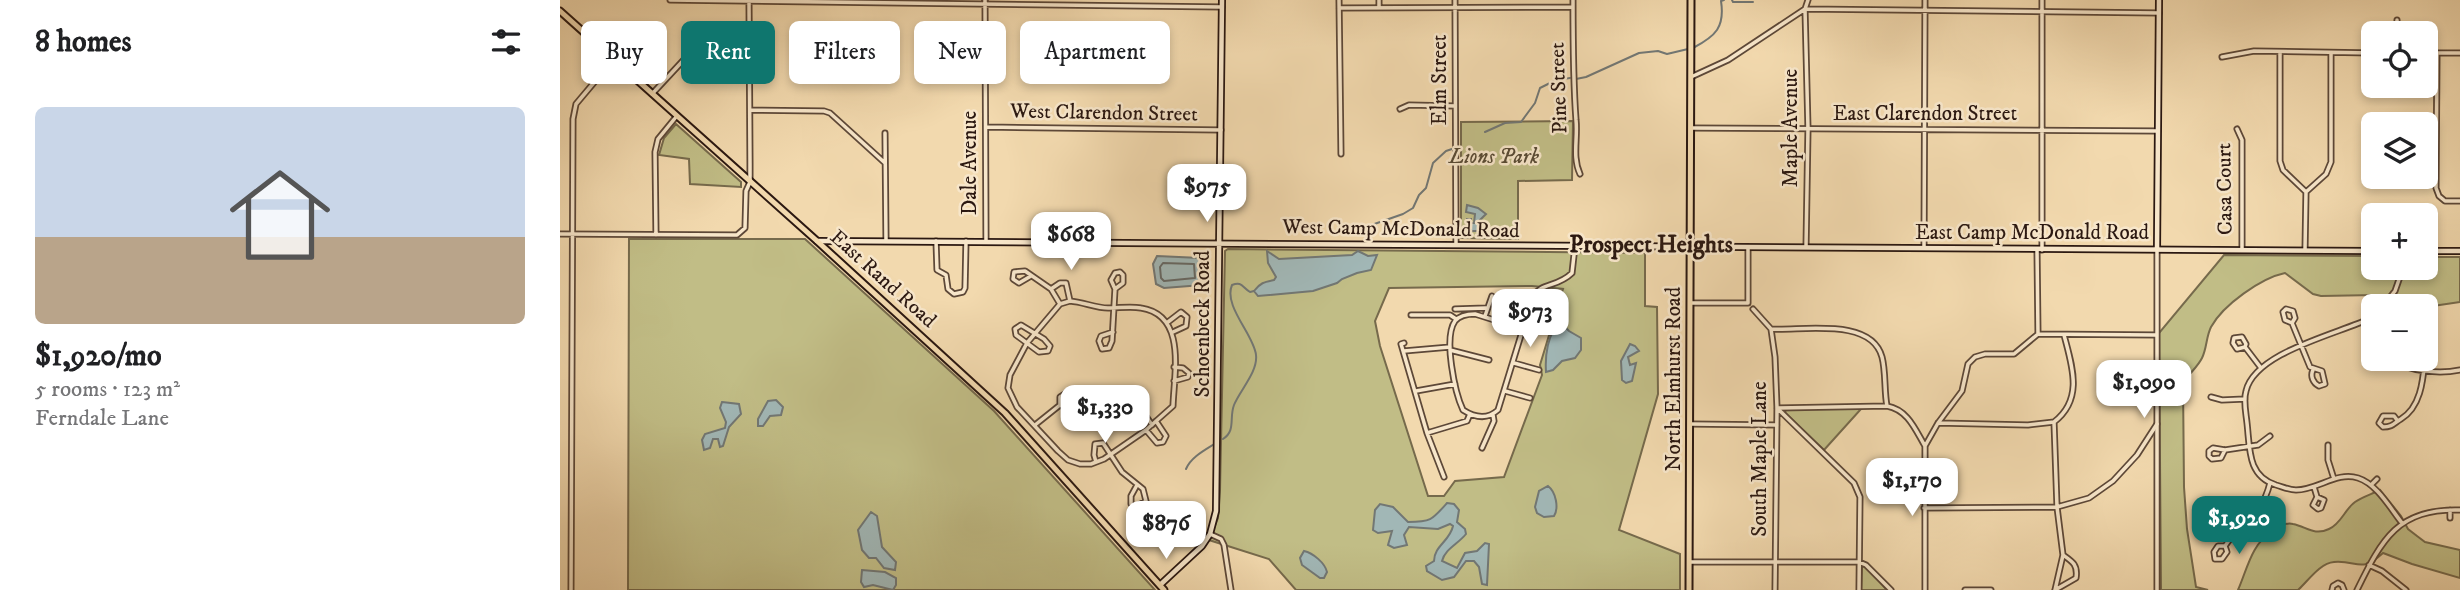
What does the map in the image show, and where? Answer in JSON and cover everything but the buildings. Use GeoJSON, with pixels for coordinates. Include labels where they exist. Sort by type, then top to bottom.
{"type":"FeatureCollection","features":[{"type":"Feature","properties":{"kind":"main road","name":"Schoenbeck Road"},"geometry":{"type":"LineString","coordinates":[[1210,534],[1216,511],[1222,0]]}},
{"type":"Feature","properties":{"kind":"main road","name":"North Elmhurst Road"},"geometry":{"type":"LineString","coordinates":[[1689,590],[1691,0]]}},
{"type":"Feature","properties":{"kind":"main road"},"geometry":{"type":"LineString","coordinates":[[2157,250],[2159,0]]}},
{"type":"Feature","properties":{"kind":"main road","name":"East Rand Road"},"geometry":{"type":"LineString","coordinates":[[560,11],[581,30]]}},
{"type":"Feature","properties":{"kind":"main road","name":"East Rand Road"},"geometry":{"type":"LineString","coordinates":[[641,84],[1005,413],[1162,587]]}},
{"type":"Feature","properties":{"kind":"main road","name":"West Camp McDonald Road"},"geometry":{"type":"LineString","coordinates":[[817,241],[1690,246]]}},
{"type":"Feature","properties":{"kind":"main road","name":"East Camp McDonald Road"},"geometry":{"type":"LineString","coordinates":[[1690,246],[2361,251]]}},
{"type":"Feature","properties":{"kind":"main road"},"geometry":{"type":"LineString","coordinates":[[2438,251],[2460,251]]}},
{"type":"Feature","properties":{"kind":"main road"},"geometry":{"type":"LineString","coordinates":[[1162,587],[1202,546],[1210,534]]}},
{"type":"Feature","properties":{"kind":"street"},"geometry":{"type":"LineString","coordinates":[[670,0],[1222,7]]}},
{"type":"Feature","properties":{"kind":"street"},"geometry":{"type":"LineString","coordinates":[[1339,0],[1341,154]]}},
{"type":"Feature","properties":{"kind":"street"},"geometry":{"type":"LineString","coordinates":[[1379,0],[1379,8]]}},
{"type":"Feature","properties":{"kind":"street","name":"Elm Street"},"geometry":{"type":"LineString","coordinates":[[1455,0],[1455,244]]}},
{"type":"Feature","properties":{"kind":"street","name":"Pine Street"},"geometry":{"type":"LineString","coordinates":[[1573,0],[1573,98],[1577,122],[1576,165],[1580,174]]}},
{"type":"Feature","properties":{"kind":"street","name":"Maple Avenue"},"geometry":{"type":"LineString","coordinates":[[1806,247],[1808,129],[1805,9],[1808,0]]}},
{"type":"Feature","properties":{"kind":"street"},"geometry":{"type":"LineString","coordinates":[[1924,248],[1925,0]]}},
{"type":"Feature","properties":{"kind":"street"},"geometry":{"type":"LineString","coordinates":[[2038,334],[2042,0]]}},
{"type":"Feature","properties":{"kind":"street"},"geometry":{"type":"LineString","coordinates":[[560,234],[737,236],[745,228],[746,191],[750,182],[749,1]]}},
{"type":"Feature","properties":{"kind":"street","name":"Dale Avenue"},"geometry":{"type":"LineString","coordinates":[[985,2],[986,241]]}},
{"type":"Feature","properties":{"kind":"street"},"geometry":{"type":"LineString","coordinates":[[1339,8],[1573,7]]}},
{"type":"Feature","properties":{"kind":"street"},"geometry":{"type":"LineString","coordinates":[[1691,77],[1728,60],[1805,9],[2159,13]]}},
{"type":"Feature","properties":{"kind":"street"},"geometry":{"type":"LineString","coordinates":[[2222,57],[2254,51],[2361,53]]}},
{"type":"Feature","properties":{"kind":"street"},"geometry":{"type":"LineString","coordinates":[[2280,53],[2280,160],[2283,170],[2306,192]]}},
{"type":"Feature","properties":{"kind":"street"},"geometry":{"type":"LineString","coordinates":[[2438,54],[2460,53]]}},
{"type":"Feature","properties":{"kind":"street"},"geometry":{"type":"LineString","coordinates":[[2305,250],[2306,192],[2326,174],[2331,162],[2331,54]]}},
{"type":"Feature","properties":{"kind":"street"},"geometry":{"type":"LineString","coordinates":[[652,94],[681,63]]}},
{"type":"Feature","properties":{"kind":"street"},"geometry":{"type":"LineString","coordinates":[[571,590],[573,119],[576,104],[593,84]]}},
{"type":"Feature","properties":{"kind":"street"},"geometry":{"type":"LineString","coordinates":[[2437,98],[2436,188],[2445,201],[2460,201]]}},
{"type":"Feature","properties":{"kind":"street"},"geometry":{"type":"LineString","coordinates":[[1400,109],[1409,105],[1455,106]]}},
{"type":"Feature","properties":{"kind":"street"},"geometry":{"type":"LineString","coordinates":[[751,110],[824,110],[885,163]]}},
{"type":"Feature","properties":{"kind":"street"},"geometry":{"type":"LineString","coordinates":[[656,235],[655,152],[658,139],[676,117]]}},
{"type":"Feature","properties":{"kind":"street","name":"West Clarendon Street"},"geometry":{"type":"LineString","coordinates":[[986,127],[1221,130]]}},
{"type":"Feature","properties":{"kind":"street","name":"East Clarendon Street"},"geometry":{"type":"LineString","coordinates":[[1691,128],[2158,131]]}},
{"type":"Feature","properties":{"kind":"street","name":"Casa Court"},"geometry":{"type":"LineString","coordinates":[[2237,129],[2242,140],[2242,249]]}},
{"type":"Feature","properties":{"kind":"street"},"geometry":{"type":"LineString","coordinates":[[885,133],[886,240]]}},
{"type":"Feature","properties":{"kind":"street"},"geometry":{"type":"LineString","coordinates":[[936,241],[937,270],[946,275],[948,289],[954,294],[963,292],[965,288],[966,241]]}},
{"type":"Feature","properties":{"kind":"street"},"geometry":{"type":"LineString","coordinates":[[1550,332],[1524,327],[1485,316],[1468,314],[1456,319],[1451,329],[1450,349],[1455,384],[1463,410],[1481,417],[1493,415],[1498,410],[1505,391],[1513,363],[1524,327],[1535,292],[1556,285],[1572,273],[1575,247]]}},
{"type":"Feature","properties":{"kind":"street"},"geometry":{"type":"LineString","coordinates":[[1691,303],[1748,303],[1748,247]]}},
{"type":"Feature","properties":{"kind":"street"},"geometry":{"type":"LineString","coordinates":[[2157,250],[2157,590]]}},
{"type":"Feature","properties":{"kind":"street"},"geometry":{"type":"LineString","coordinates":[[1031,276],[1019,283],[1015,282],[1013,275],[1014,272],[1022,270],[1051,289],[1060,304]]}},
{"type":"Feature","properties":{"kind":"street"},"geometry":{"type":"LineString","coordinates":[[1113,332],[1101,336],[1099,341],[1102,349],[1109,348],[1111,344],[1113,332],[1115,289],[1111,280],[1115,273],[1120,272],[1123,275],[1123,283],[1115,289]]}},
{"type":"Feature","properties":{"kind":"street"},"geometry":{"type":"LineString","coordinates":[[1051,289],[1060,283],[1066,283],[1070,301]]}},
{"type":"Feature","properties":{"kind":"street"},"geometry":{"type":"LineString","coordinates":[[1485,316],[1492,296]]}},
{"type":"Feature","properties":{"kind":"street"},"geometry":{"type":"LineString","coordinates":[[1070,301],[1156,312],[1168,323],[1175,343],[1173,406],[1111,456],[1080,464],[1068,460],[1017,407],[1008,387],[1010,375],[1027,343],[1060,304],[1070,301]]}},
{"type":"Feature","properties":{"kind":"street"},"geometry":{"type":"LineString","coordinates":[[1455,309],[1486,308]]}},
{"type":"Feature","properties":{"kind":"street"},"geometry":{"type":"LineString","coordinates":[[1754,309],[1771,328],[1849,330],[1864,334],[1874,342],[1882,356],[1887,407]]}},
{"type":"Feature","properties":{"kind":"street"},"geometry":{"type":"LineString","coordinates":[[1168,323],[1181,312],[1187,317],[1186,326],[1172,332]]}},
{"type":"Feature","properties":{"kind":"street"},"geometry":{"type":"LineString","coordinates":[[1410,315],[1450,315],[1456,319]]}},
{"type":"Feature","properties":{"kind":"street"},"geometry":{"type":"LineString","coordinates":[[2292,323],[2313,370],[2311,375],[2315,383],[2319,386],[2325,384],[2322,371],[2313,370]]}},
{"type":"Feature","properties":{"kind":"street"},"geometry":{"type":"LineString","coordinates":[[2361,323],[2301,346],[2261,368],[2249,383],[2245,399],[2250,447],[2255,471],[2262,479],[2293,490],[2334,479],[2354,477],[2371,485],[2402,523]]}},
{"type":"Feature","properties":{"kind":"street"},"geometry":{"type":"LineString","coordinates":[[1021,325],[1035,333],[1048,342],[1048,351],[1039,352],[1016,335],[1015,329],[1021,325]]}},
{"type":"Feature","properties":{"kind":"street","name":"South Maple Lane"},"geometry":{"type":"LineString","coordinates":[[1771,328],[1776,357],[1777,408],[1775,590]]}},
{"type":"Feature","properties":{"kind":"street"},"geometry":{"type":"LineString","coordinates":[[1925,590],[1925,446],[1962,391],[1968,364],[1975,356],[2014,354],[2038,334],[2156,335]]}},
{"type":"Feature","properties":{"kind":"street"},"geometry":{"type":"LineString","coordinates":[[2055,590],[2063,555],[2057,507],[2057,421],[2068,407],[2073,394],[2074,374],[2063,335]]}},
{"type":"Feature","properties":{"kind":"street"},"geometry":{"type":"LineString","coordinates":[[1404,343],[1401,344],[1427,433],[1444,477]]}},
{"type":"Feature","properties":{"kind":"street"},"geometry":{"type":"LineString","coordinates":[[2245,347],[2261,368]]}},
{"type":"Feature","properties":{"kind":"street"},"geometry":{"type":"LineString","coordinates":[[1404,351],[1450,349],[1489,360]]}},
{"type":"Feature","properties":{"kind":"street"},"geometry":{"type":"LineString","coordinates":[[1513,363],[1539,370]]}},
{"type":"Feature","properties":{"kind":"street"},"geometry":{"type":"LineString","coordinates":[[1174,367],[1183,368],[1189,373],[1184,380],[1174,381]]}},
{"type":"Feature","properties":{"kind":"street"},"geometry":{"type":"LineString","coordinates":[[2434,371],[2460,370]]}},
{"type":"Feature","properties":{"kind":"street"},"geometry":{"type":"LineString","coordinates":[[2398,420],[2394,416],[2383,416],[2379,423],[2389,427],[2395,425],[2413,408],[2424,371]]}},
{"type":"Feature","properties":{"kind":"street"},"geometry":{"type":"LineString","coordinates":[[1415,391],[1455,384]]}},
{"type":"Feature","properties":{"kind":"street"},"geometry":{"type":"LineString","coordinates":[[1139,406],[1131,405],[1125,398],[1127,390],[1136,390],[1141,398],[1139,406],[1152,425]]}},
{"type":"Feature","properties":{"kind":"street"},"geometry":{"type":"LineString","coordinates":[[1505,391],[1531,398]]}},
{"type":"Feature","properties":{"kind":"street"},"geometry":{"type":"LineString","coordinates":[[1068,392],[1075,393],[1076,404],[1066,408],[1060,405],[1060,397],[1068,392]]}},
{"type":"Feature","properties":{"kind":"street"},"geometry":{"type":"LineString","coordinates":[[2210,397],[2222,400],[2245,399]]}},
{"type":"Feature","properties":{"kind":"street"},"geometry":{"type":"LineString","coordinates":[[1035,425],[1060,405]]}},
{"type":"Feature","properties":{"kind":"street"},"geometry":{"type":"LineString","coordinates":[[1777,408],[1898,408],[1911,421],[1925,446]]}},
{"type":"Feature","properties":{"kind":"street"},"geometry":{"type":"LineString","coordinates":[[1777,408],[1854,483],[1860,497],[1859,590]]}},
{"type":"Feature","properties":{"kind":"street"},"geometry":{"type":"LineString","coordinates":[[1427,433],[1467,421],[1470,414]]}},
{"type":"Feature","properties":{"kind":"street"},"geometry":{"type":"LineString","coordinates":[[1482,448],[1494,421],[1493,415]]}},
{"type":"Feature","properties":{"kind":"street"},"geometry":{"type":"LineString","coordinates":[[1146,430],[1157,443],[1163,442],[1166,436],[1156,421]]}},
{"type":"Feature","properties":{"kind":"street"},"geometry":{"type":"LineString","coordinates":[[1938,423],[2028,425],[2057,421]]}},
{"type":"Feature","properties":{"kind":"street"},"geometry":{"type":"LineString","coordinates":[[1690,424],[1777,425]]}},
{"type":"Feature","properties":{"kind":"street"},"geometry":{"type":"LineString","coordinates":[[1924,508],[2057,507],[2089,498],[2113,481],[2137,454],[2157,424]]}},
{"type":"Feature","properties":{"kind":"street"},"geometry":{"type":"LineString","coordinates":[[2225,450],[2221,458],[2212,459],[2209,456],[2209,451],[2213,448],[2225,450],[2250,447],[2263,443],[2270,436]]}},
{"type":"Feature","properties":{"kind":"street"},"geometry":{"type":"LineString","coordinates":[[1096,462],[1095,444],[1104,443],[1122,472],[1143,489],[1146,501],[1135,507],[1131,503],[1131,496],[1137,485]]}},
{"type":"Feature","properties":{"kind":"street"},"geometry":{"type":"LineString","coordinates":[[2328,445],[2328,460],[2334,479]]}},
{"type":"Feature","properties":{"kind":"street"},"geometry":{"type":"LineString","coordinates":[[2371,485],[2377,479]]}},
{"type":"Feature","properties":{"kind":"street"},"geometry":{"type":"LineString","coordinates":[[2225,546],[2239,527],[2258,512],[2270,483]]}},
{"type":"Feature","properties":{"kind":"street"},"geometry":{"type":"LineString","coordinates":[[2314,486],[2317,497]]}},
{"type":"Feature","properties":{"kind":"street"},"geometry":{"type":"LineString","coordinates":[[2219,510],[2239,527]]}},
{"type":"Feature","properties":{"kind":"street"},"geometry":{"type":"LineString","coordinates":[[2450,510],[2450,518]]}},
{"type":"Feature","properties":{"kind":"street"},"geometry":{"type":"LineString","coordinates":[[2357,590],[2384,542],[2402,523],[2423,512],[2460,510]]}},
{"type":"Feature","properties":{"kind":"street"},"geometry":{"type":"LineString","coordinates":[[1210,534],[1221,539],[1224,545],[1231,590]]}},
{"type":"Feature","properties":{"kind":"street"},"geometry":{"type":"LineString","coordinates":[[2218,546],[2225,546],[2227,552],[2222,559],[2215,559],[2214,552],[2218,546]]}},
{"type":"Feature","properties":{"kind":"street"},"geometry":{"type":"LineString","coordinates":[[2055,590],[2076,578],[2077,569],[2073,562],[2063,555]]}},
{"type":"Feature","properties":{"kind":"street"},"geometry":{"type":"LineString","coordinates":[[1689,562],[1859,562],[1866,565],[1891,590]]}},
{"type":"Feature","properties":{"kind":"street"},"geometry":{"type":"LineString","coordinates":[[2369,565],[2382,571],[2406,590]]}},
{"type":"Feature","properties":{"kind":"street"},"geometry":{"type":"LineString","coordinates":[[2332,590],[2334,584],[2338,583],[2344,590]]}},
{"type":"Feature","properties":{"kind":"street"},"geometry":{"type":"LineString","coordinates":[[1965,590],[1991,590]]}},
{"type":"Feature","properties":{"kind":"green space","name":"Lions Park"},"geometry":{"type":"Polygon","coordinates":[[[1573,121],[1572,180],[1518,181],[1518,239],[1461,238],[1461,122],[1573,121]]]}},
{"type":"Feature","properties":{"kind":"green space"},"geometry":{"type":"Polygon","coordinates":[[[676,124],[741,182],[741,187],[690,184],[689,159],[659,155],[664,138],[676,124]]]}},
{"type":"Feature","properties":{"kind":"green space"},"geometry":{"type":"Polygon","coordinates":[[[629,239],[805,239],[994,411],[1155,590],[628,590],[629,239]]]}},
{"type":"Feature","properties":{"kind":"green space"},"geometry":{"type":"Polygon","coordinates":[[[1225,251],[1645,253],[1645,306],[1657,307],[1658,394],[1619,530],[1680,554],[1680,590],[1296,590],[1269,559],[1209,540],[1218,518],[1220,491],[1225,251]],[[1532,286],[1389,288],[1375,321],[1380,346],[1428,496],[1444,496],[1455,481],[1504,477],[1542,375],[1540,365],[1563,289],[1532,286]]]}},
{"type":"Feature","properties":{"kind":"green space"},"geometry":{"type":"Polygon","coordinates":[[[2224,255],[2361,256],[2361,280],[2438,280],[2438,257],[2460,257],[2460,302],[2438,305],[2438,294],[2321,296],[2313,294],[2285,273],[2254,286],[2217,319],[2211,327],[2202,358],[2183,384],[2187,529],[2196,587],[2208,590],[2161,590],[2159,333],[2224,255]]]}},
{"type":"Feature","properties":{"kind":"green space"},"geometry":{"type":"Polygon","coordinates":[[[1786,409],[1861,409],[1824,450],[1785,413],[1786,409]]]}},
{"type":"Feature","properties":{"kind":"green space"},"geometry":{"type":"Polygon","coordinates":[[[2380,490],[2408,529],[2425,542],[2460,550],[2460,578],[2383,553],[2364,565],[2329,563],[2298,590],[2238,590],[2255,550],[2273,530],[2288,524],[2324,531],[2337,524],[2355,502],[2380,490]]]}},
{"type":"Feature","properties":{"kind":"green space"},"geometry":{"type":"Polygon","coordinates":[[[1862,566],[1865,566],[1887,590],[1861,590],[1862,566]]]}},
{"type":"Feature","properties":{"kind":"water"},"geometry":{"type":"Polygon","coordinates":[[[1467,205],[1486,214],[1480,220],[1480,231],[1467,231],[1467,219],[1474,223],[1475,214],[1466,212],[1467,205]]]}},
{"type":"Feature","properties":{"kind":"water"},"geometry":{"type":"Polygon","coordinates":[[[1267,251],[1279,259],[1352,255],[1358,251],[1368,256],[1377,255],[1371,270],[1357,273],[1337,283],[1313,291],[1258,296],[1254,291],[1256,288],[1276,277],[1268,263],[1267,251]]]}},
{"type":"Feature","properties":{"kind":"water"},"geometry":{"type":"Polygon","coordinates":[[[1157,256],[1200,258],[1202,285],[1164,288],[1156,284],[1153,264],[1157,256]]]}},
{"type":"Feature","properties":{"kind":"water"},"geometry":{"type":"Polygon","coordinates":[[[1561,323],[1581,338],[1581,350],[1575,358],[1562,361],[1553,370],[1546,372],[1550,339],[1561,323]]]}},
{"type":"Feature","properties":{"kind":"water"},"geometry":{"type":"Polygon","coordinates":[[[1630,344],[1639,351],[1628,357],[1630,365],[1636,363],[1632,381],[1626,383],[1622,380],[1621,361],[1630,344]]]}},
{"type":"Feature","properties":{"kind":"water"},"geometry":{"type":"Polygon","coordinates":[[[776,400],[783,407],[781,415],[770,416],[763,426],[758,426],[758,419],[768,401],[776,400]]]}},
{"type":"Feature","properties":{"kind":"water"},"geometry":{"type":"Polygon","coordinates":[[[722,402],[739,404],[741,414],[729,427],[723,446],[720,447],[718,439],[713,439],[710,448],[704,450],[702,440],[705,434],[725,428],[726,422],[720,408],[722,402]]]}},
{"type":"Feature","properties":{"kind":"water"},"geometry":{"type":"Polygon","coordinates":[[[1548,486],[1555,496],[1556,509],[1554,516],[1544,517],[1537,513],[1535,507],[1539,491],[1548,486]]]}},
{"type":"Feature","properties":{"kind":"water"},"geometry":{"type":"Polygon","coordinates":[[[1447,503],[1454,504],[1459,510],[1457,522],[1465,529],[1466,534],[1442,561],[1457,568],[1465,553],[1477,551],[1485,543],[1489,544],[1487,585],[1482,584],[1479,567],[1474,561],[1466,561],[1454,577],[1442,580],[1427,571],[1426,566],[1434,561],[1437,551],[1449,536],[1453,526],[1450,524],[1438,529],[1409,527],[1404,535],[1407,545],[1394,548],[1388,545],[1392,531],[1378,533],[1373,530],[1375,510],[1380,504],[1393,507],[1408,522],[1430,519],[1447,503]]]}},
{"type":"Feature","properties":{"kind":"water"},"geometry":{"type":"Polygon","coordinates":[[[871,512],[877,516],[882,547],[896,562],[895,570],[884,568],[876,558],[869,558],[862,550],[858,530],[871,512]]]}},
{"type":"Feature","properties":{"kind":"water"},"geometry":{"type":"Polygon","coordinates":[[[1304,551],[1315,556],[1324,565],[1327,572],[1324,578],[1302,565],[1300,558],[1304,551]]]}},
{"type":"Feature","properties":{"kind":"water"},"geometry":{"type":"Polygon","coordinates":[[[862,570],[885,572],[896,578],[896,585],[893,590],[873,585],[864,587],[861,582],[862,570]]]}},
{"type":"Feature","properties":{"kind":"waterway"},"geometry":{"type":"LineString","coordinates":[[1693,48],[1717,30],[1722,18],[1721,1],[1724,0]]}},
{"type":"Feature","properties":{"kind":"waterway"},"geometry":{"type":"LineString","coordinates":[[1732,0],[1753,2]]}},
{"type":"Feature","properties":{"kind":"waterway"},"geometry":{"type":"LineString","coordinates":[[1576,79],[1639,53],[1658,51],[1667,54],[1688,49]]}},
{"type":"Feature","properties":{"kind":"waterway"},"geometry":{"type":"LineString","coordinates":[[1485,132],[1505,123],[1521,122],[1535,103],[1540,88],[1556,80],[1570,78]]}},
{"type":"Feature","properties":{"kind":"waterway"},"geometry":{"type":"LineString","coordinates":[[1357,234],[1360,229],[1413,208],[1426,188],[1433,163],[1452,149]]}},
{"type":"Feature","properties":{"kind":"waterway"},"geometry":{"type":"LineString","coordinates":[[1223,439],[1230,432],[1234,405],[1252,374],[1256,361],[1254,347],[1235,311],[1230,293],[1232,285],[1235,284],[1240,284],[1250,292],[1254,291]]}},
{"type":"Feature","properties":{"kind":"waterway"},"geometry":{"type":"LineString","coordinates":[[1186,469],[1195,457],[1216,443]]}},
{"type":"Feature","properties":{"kind":"district","name":"Prospect Heights"},"geometry":{"type":"Point","coordinates":[1651,245]}}]}
